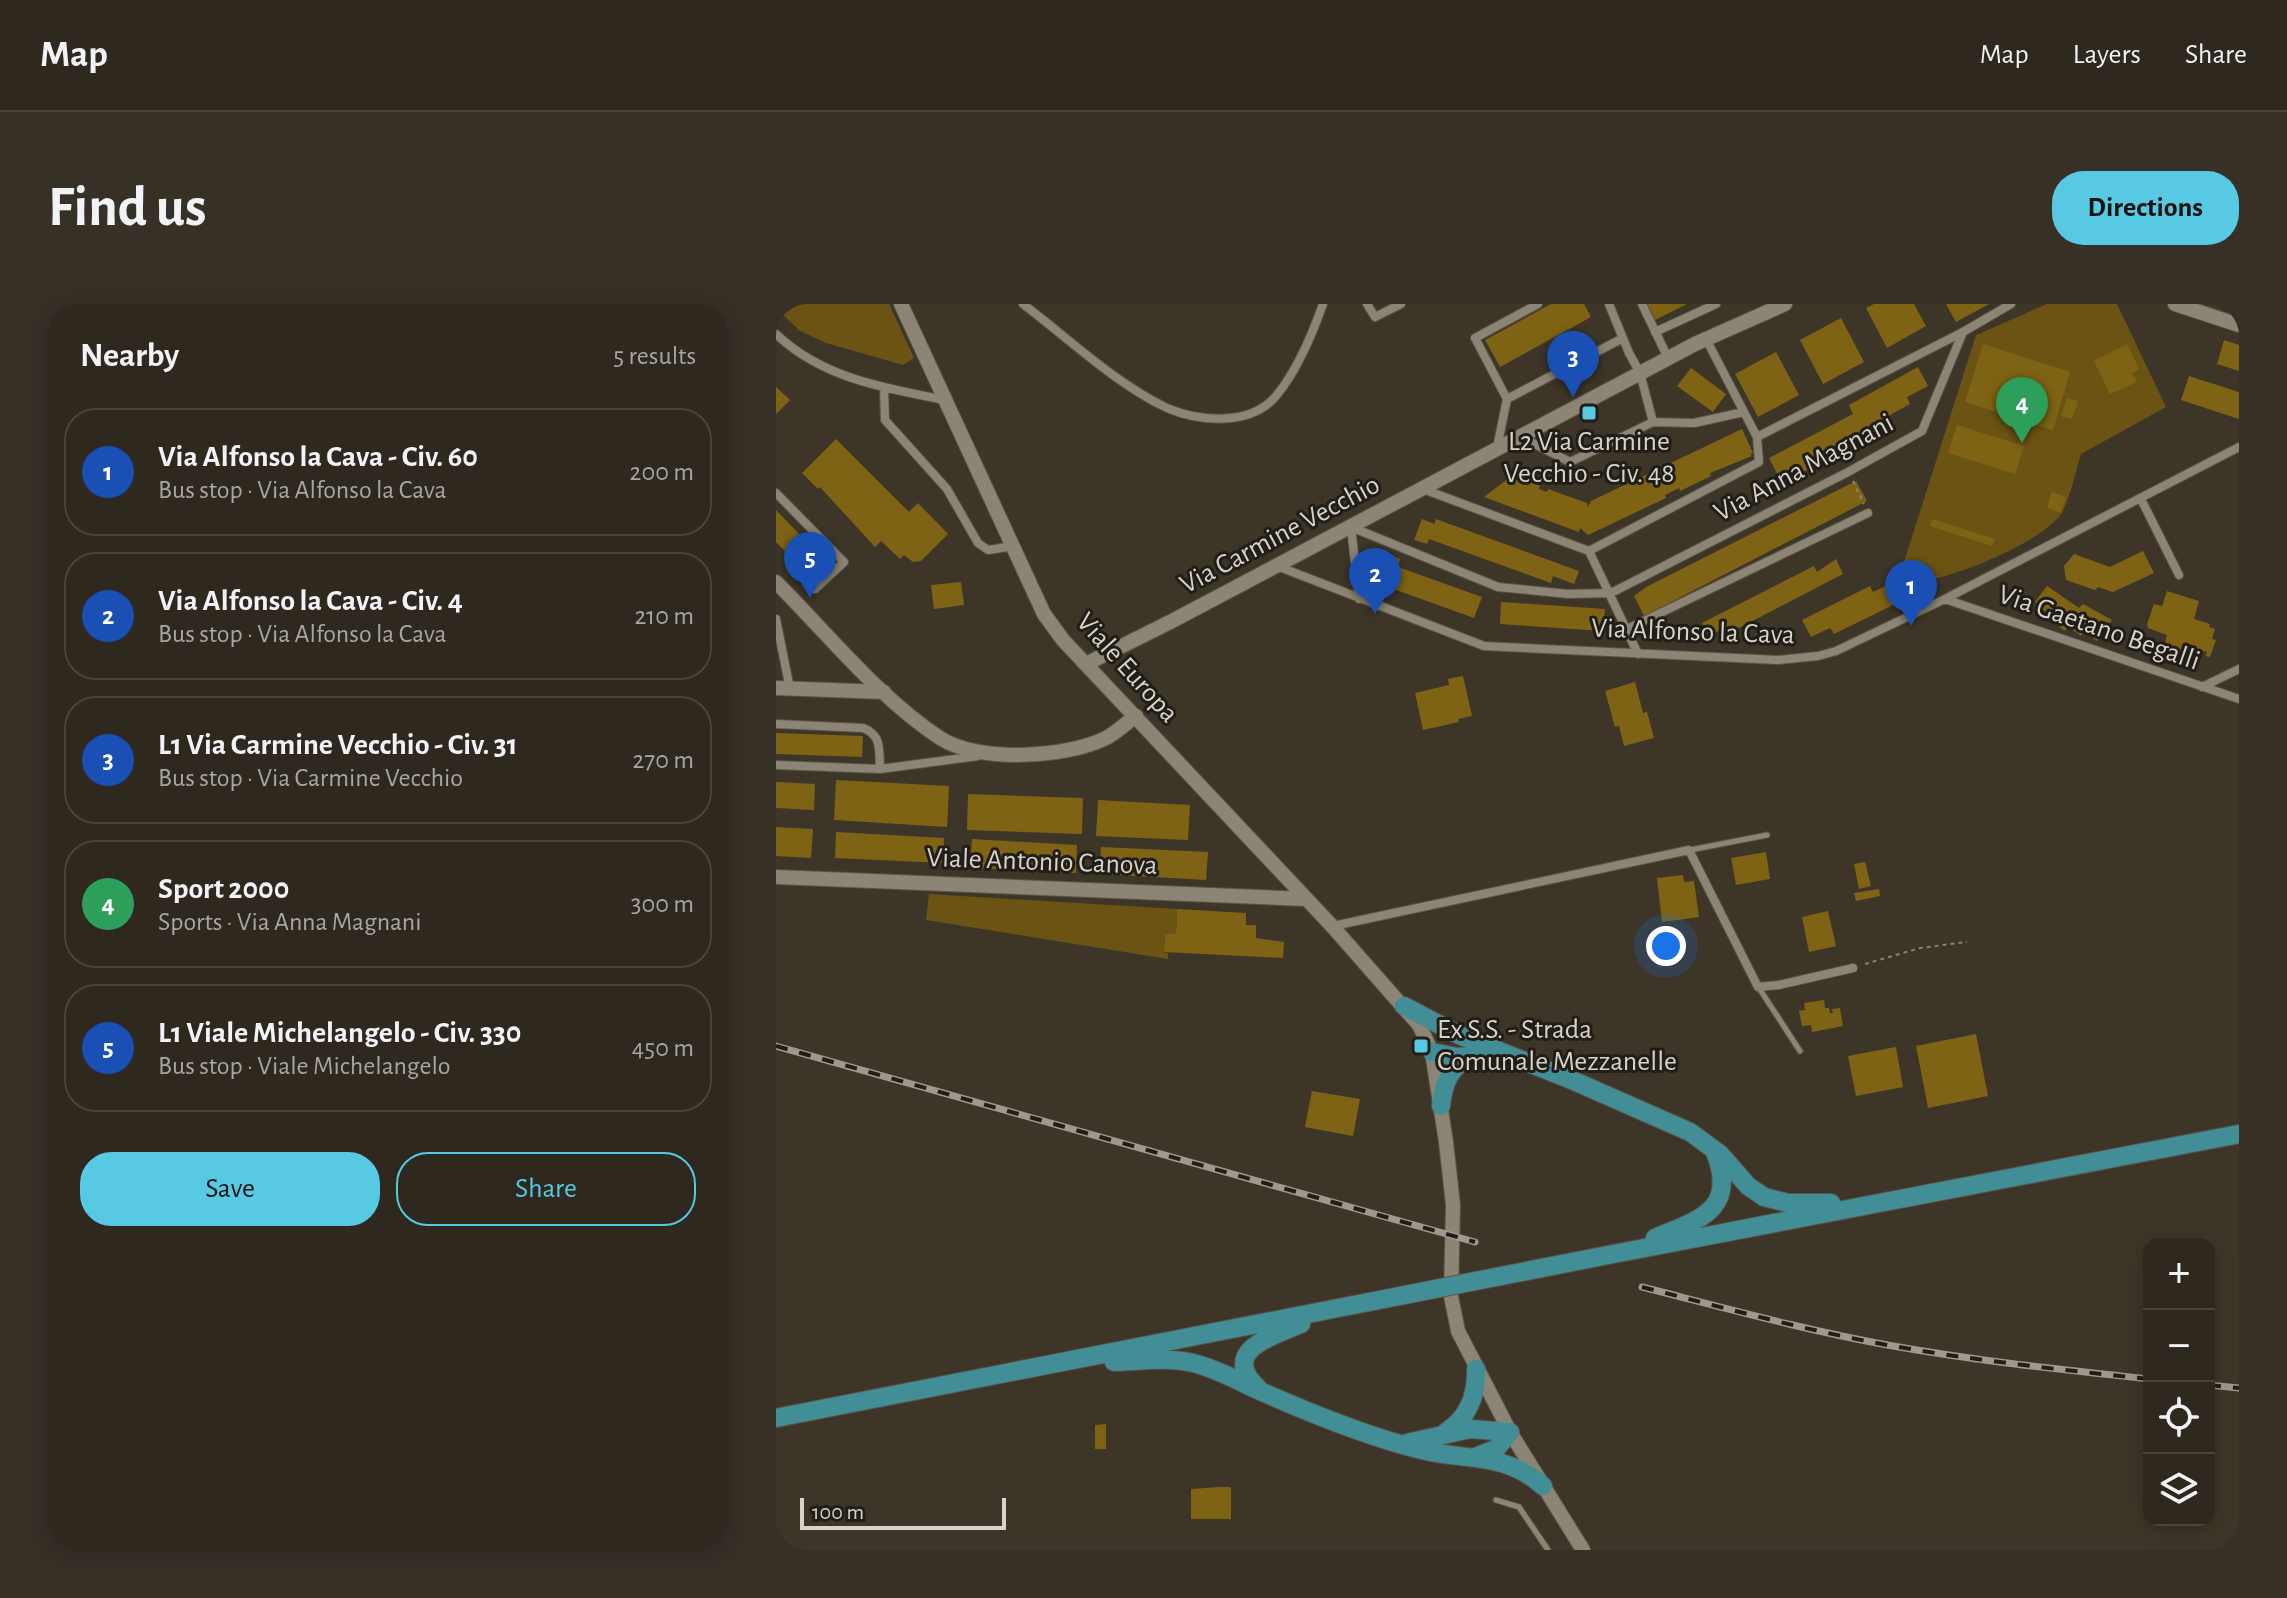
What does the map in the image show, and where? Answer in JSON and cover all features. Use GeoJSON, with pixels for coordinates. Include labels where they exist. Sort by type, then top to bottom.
{"type":"FeatureCollection","features":[{"type":"Feature","properties":{"kind":"main road"},"geometry":{"type":"LineString","coordinates":[[1404,1006],[1473,1048],[1506,1056],[1574,1081],[1680,1127],[1714,1149],[1748,1186],[1764,1197],[1780,1202],[1815,1203],[1921,1195]]}},
{"type":"Feature","properties":{"kind":"main road"},"geometry":{"type":"LineString","coordinates":[[1432,1052],[1450,1057],[1473,1048]]}},
{"type":"Feature","properties":{"kind":"main road"},"geometry":{"type":"LineString","coordinates":[[1441,1106],[1449,1075],[1473,1048]]}},
{"type":"Feature","properties":{"kind":"main road"},"geometry":{"type":"LineString","coordinates":[[776,1418],[2239,1134]]}},
{"type":"Feature","properties":{"kind":"main road"},"geometry":{"type":"LineString","coordinates":[[1616,1253],[1692,1223],[1713,1208],[1721,1196],[1723,1185],[1722,1171],[1714,1149]]}},
{"type":"Feature","properties":{"kind":"main road"},"geometry":{"type":"LineString","coordinates":[[1267,1394],[1254,1385],[1247,1375],[1245,1357],[1253,1346],[1268,1337],[1347,1307]]}},
{"type":"Feature","properties":{"kind":"main road"},"geometry":{"type":"LineString","coordinates":[[1055,1365],[1182,1361],[1207,1368],[1354,1430],[1443,1455],[1475,1457],[1515,1467],[1543,1486]]}},
{"type":"Feature","properties":{"kind":"main road"},"geometry":{"type":"LineString","coordinates":[[1439,1435],[1456,1425],[1468,1409],[1475,1389],[1476,1369]]}},
{"type":"Feature","properties":{"kind":"main road"},"geometry":{"type":"LineString","coordinates":[[1400,1444],[1481,1428],[1510,1432]]}},
{"type":"Feature","properties":{"kind":"main road"},"geometry":{"type":"LineString","coordinates":[[1475,1457],[1496,1449],[1510,1432]]}},
{"type":"Feature","properties":{"kind":"street","name":"Viale Europa"},"geometry":{"type":"LineString","coordinates":[[901,304],[1044,614],[1086,664],[1332,926],[1419,1025],[1432,1052],[1441,1106],[1453,1205],[1451,1283],[1458,1331],[1510,1432],[1583,1550]]}},
{"type":"Feature","properties":{"kind":"street"},"geometry":{"type":"LineString","coordinates":[[1023,304],[1117,377],[1168,408],[1204,418],[1244,417],[1274,399],[1295,367],[1323,304]]}},
{"type":"Feature","properties":{"kind":"street"},"geometry":{"type":"LineString","coordinates":[[1367,304],[1375,317],[1401,304]]}},
{"type":"Feature","properties":{"kind":"street"},"geometry":{"type":"LineString","coordinates":[[1497,449],[1507,399],[1475,338],[1538,304]]}},
{"type":"Feature","properties":{"kind":"street"},"geometry":{"type":"LineString","coordinates":[[1609,304],[1640,373],[1653,422]]}},
{"type":"Feature","properties":{"kind":"street"},"geometry":{"type":"LineString","coordinates":[[1642,304],[1668,358]]}},
{"type":"Feature","properties":{"kind":"street"},"geometry":{"type":"LineString","coordinates":[[1655,332],[1716,304]]}},
{"type":"Feature","properties":{"kind":"street","name":"Via Carmine Vecchio"},"geometry":{"type":"LineString","coordinates":[[1086,664],[1668,358],[1785,304]]}},
{"type":"Feature","properties":{"kind":"street"},"geometry":{"type":"LineString","coordinates":[[1757,437],[1963,332],[2011,304]]}},
{"type":"Feature","properties":{"kind":"street"},"geometry":{"type":"LineString","coordinates":[[2175,304],[2199,308],[2239,325]]}},
{"type":"Feature","properties":{"kind":"street","name":"Via Anna Magnani"},"geometry":{"type":"LineString","coordinates":[[1611,593],[1922,431],[1963,332]]}},
{"type":"Feature","properties":{"kind":"street"},"geometry":{"type":"LineString","coordinates":[[776,334],[810,361],[850,379],[945,400]]}},
{"type":"Feature","properties":{"kind":"street"},"geometry":{"type":"LineString","coordinates":[[1507,399],[1623,338]]}},
{"type":"Feature","properties":{"kind":"street"},"geometry":{"type":"LineString","coordinates":[[1589,551],[1759,462],[1757,437],[1706,339]]}},
{"type":"Feature","properties":{"kind":"street"},"geometry":{"type":"LineString","coordinates":[[884,388],[885,420],[947,489],[978,543],[988,550],[1014,545]]}},
{"type":"Feature","properties":{"kind":"street"},"geometry":{"type":"LineString","coordinates":[[1521,437],[1570,462],[1653,422],[1694,423],[1744,412]]}},
{"type":"Feature","properties":{"kind":"street","name":"Via Alfonso la Cava"},"geometry":{"type":"LineString","coordinates":[[1276,566],[1484,646],[1778,660],[1818,656],[1836,651],[1945,599],[2239,447]]}},
{"type":"Feature","properties":{"kind":"street"},"geometry":{"type":"LineString","coordinates":[[1423,489],[1589,551],[1638,654]]}},
{"type":"Feature","properties":{"kind":"street"},"geometry":{"type":"LineString","coordinates":[[776,493],[844,562],[815,589]]}},
{"type":"Feature","properties":{"kind":"street"},"geometry":{"type":"LineString","coordinates":[[2141,499],[2179,575]]}},
{"type":"Feature","properties":{"kind":"street","name":"Via Alfonso la Cava"},"geometry":{"type":"LineString","coordinates":[[1627,629],[1868,513]]}},
{"type":"Feature","properties":{"kind":"street"},"geometry":{"type":"LineString","coordinates":[[1359,599],[1351,527],[1498,587],[1568,594],[1611,593]]}},
{"type":"Feature","properties":{"kind":"street"},"geometry":{"type":"LineString","coordinates":[[776,582],[884,692],[942,739],[989,754]]}},
{"type":"Feature","properties":{"kind":"street","name":"Via Gaetano Begalli"},"geometry":{"type":"LineString","coordinates":[[1945,599],[2239,699]]}},
{"type":"Feature","properties":{"kind":"street"},"geometry":{"type":"LineString","coordinates":[[776,619],[783,688],[884,692]]}},
{"type":"Feature","properties":{"kind":"street"},"geometry":{"type":"LineString","coordinates":[[2202,687],[2239,669]]}},
{"type":"Feature","properties":{"kind":"street"},"geometry":{"type":"LineString","coordinates":[[776,765],[880,769],[989,754],[1068,751],[1107,738],[1136,716]]}},
{"type":"Feature","properties":{"kind":"street"},"geometry":{"type":"LineString","coordinates":[[776,724],[863,728],[873,732],[879,740],[880,769]]}},
{"type":"Feature","properties":{"kind":"street"},"geometry":{"type":"LineString","coordinates":[[1332,926],[1689,850],[1758,987],[1853,968]]}},
{"type":"Feature","properties":{"kind":"street","name":"Viale Antonio Canova"},"geometry":{"type":"LineString","coordinates":[[776,877],[1306,899]]}},
{"type":"Feature","properties":{"kind":"lane"},"geometry":{"type":"LineString","coordinates":[[1689,850],[1767,835]]}},
{"type":"Feature","properties":{"kind":"lane"},"geometry":{"type":"LineString","coordinates":[[1758,987],[1800,1051]]}},
{"type":"Feature","properties":{"kind":"lane"},"geometry":{"type":"LineString","coordinates":[[1496,1500],[1519,1507],[1548,1550]]}},
{"type":"Feature","properties":{"kind":"path"},"geometry":{"type":"LineString","coordinates":[[1848,472],[1868,513]]}},
{"type":"Feature","properties":{"kind":"path"},"geometry":{"type":"LineString","coordinates":[[1853,968],[1920,948],[1967,942]]}},
{"type":"Feature","properties":{"kind":"shaded area"},"geometry":{"type":"Polygon","coordinates":[[[776,304],[889,304],[914,358],[903,365],[826,343],[800,331],[776,308],[776,304]]]}},
{"type":"Feature","properties":{"kind":"shaded area"},"geometry":{"type":"Polygon","coordinates":[[[2047,304],[2117,304],[2166,407],[2081,454],[2062,513],[2047,528],[1998,556],[1930,580],[1904,562],[1976,335],[2047,304]]]}},
{"type":"Feature","properties":{"kind":"shaded area"},"geometry":{"type":"Polygon","coordinates":[[[929,894],[1177,909],[1176,934],[1165,934],[1164,952],[1168,953],[1168,959],[926,920],[929,894]]]}},
{"type":"Feature","properties":{"kind":"building"},"geometry":{"type":"Polygon","coordinates":[[[1551,304],[1584,304],[1591,317],[1500,367],[1485,340],[1551,304]]]}},
{"type":"Feature","properties":{"kind":"building"},"geometry":{"type":"Polygon","coordinates":[[[1647,304],[1687,304],[1655,320],[1647,304]]]}},
{"type":"Feature","properties":{"kind":"building"},"geometry":{"type":"Polygon","coordinates":[[[1874,304],[1914,304],[1926,326],[1887,348],[1866,308],[1874,304]]]}},
{"type":"Feature","properties":{"kind":"building"},"geometry":{"type":"Polygon","coordinates":[[[1946,304],[1989,304],[1956,322],[1946,304]]]}},
{"type":"Feature","properties":{"kind":"building"},"geometry":{"type":"Polygon","coordinates":[[[1841,318],[1864,362],[1823,384],[1800,340],[1841,318]]]}},
{"type":"Feature","properties":{"kind":"building"},"geometry":{"type":"Polygon","coordinates":[[[2224,340],[2239,345],[2239,371],[2217,364],[2224,340]]]}},
{"type":"Feature","properties":{"kind":"building"},"geometry":{"type":"Polygon","coordinates":[[[1983,344],[2070,372],[2053,430],[1965,402],[1983,344]]]}},
{"type":"Feature","properties":{"kind":"building"},"geometry":{"type":"Polygon","coordinates":[[[2127,344],[2139,369],[2132,373],[2137,382],[2110,394],[2094,361],[2127,344]]]}},
{"type":"Feature","properties":{"kind":"building"},"geometry":{"type":"Polygon","coordinates":[[[1776,352],[1799,395],[1758,417],[1735,374],[1776,352]]]}},
{"type":"Feature","properties":{"kind":"building"},"geometry":{"type":"Polygon","coordinates":[[[1918,367],[1928,386],[1907,397],[1910,404],[1863,430],[1868,438],[1782,483],[1769,458],[1853,414],[1849,405],[1918,367]]]}},
{"type":"Feature","properties":{"kind":"building"},"geometry":{"type":"Polygon","coordinates":[[[1691,368],[1726,394],[1713,412],[1677,386],[1691,368]]]}},
{"type":"Feature","properties":{"kind":"building"},"geometry":{"type":"Polygon","coordinates":[[[2189,376],[2239,392],[2239,419],[2181,400],[2189,376]]]}},
{"type":"Feature","properties":{"kind":"building"},"geometry":{"type":"Polygon","coordinates":[[[776,387],[790,400],[776,414],[776,387]]]}},
{"type":"Feature","properties":{"kind":"building"},"geometry":{"type":"Polygon","coordinates":[[[2067,398],[2078,401],[2072,419],[2061,416],[2067,398]]]}},
{"type":"Feature","properties":{"kind":"building"},"geometry":{"type":"Polygon","coordinates":[[[1957,425],[2024,446],[2015,474],[1948,453],[1957,425]]]}},
{"type":"Feature","properties":{"kind":"building"},"geometry":{"type":"Polygon","coordinates":[[[1742,429],[1752,456],[1710,473],[1711,476],[1680,491],[1679,488],[1665,495],[1666,498],[1588,535],[1580,528],[1579,532],[1484,497],[1513,475],[1540,485],[1539,489],[1547,492],[1548,489],[1587,503],[1588,507],[1591,501],[1742,429]]]}},
{"type":"Feature","properties":{"kind":"building"},"geometry":{"type":"Polygon","coordinates":[[[836,439],[909,512],[918,503],[948,534],[921,561],[913,562],[904,555],[900,559],[881,541],[875,547],[820,487],[818,489],[802,473],[836,439]]]}},
{"type":"Feature","properties":{"kind":"building"},"geometry":{"type":"Polygon","coordinates":[[[1856,481],[1867,501],[1644,616],[1634,596],[1646,587],[1856,481]]]}},
{"type":"Feature","properties":{"kind":"building"},"geometry":{"type":"Polygon","coordinates":[[[2052,492],[2066,497],[2061,513],[2047,508],[2052,492]]]}},
{"type":"Feature","properties":{"kind":"building"},"geometry":{"type":"Polygon","coordinates":[[[776,510],[831,567],[815,582],[776,542],[776,510]]]}},
{"type":"Feature","properties":{"kind":"building"},"geometry":{"type":"Polygon","coordinates":[[[1422,519],[1434,524],[1436,519],[1579,571],[1574,584],[1553,576],[1551,583],[1429,539],[1427,544],[1414,540],[1422,519]]]}},
{"type":"Feature","properties":{"kind":"building"},"geometry":{"type":"Polygon","coordinates":[[[1932,519],[1995,539],[1992,546],[1930,526],[1932,519]]]}},
{"type":"Feature","properties":{"kind":"building"},"geometry":{"type":"Polygon","coordinates":[[[2143,551],[2154,573],[2113,592],[2098,587],[2095,590],[2066,580],[2064,566],[2074,554],[2110,567],[2143,551]]]}},
{"type":"Feature","properties":{"kind":"building"},"geometry":{"type":"Polygon","coordinates":[[[1387,554],[1400,559],[1398,567],[1482,597],[1474,618],[1388,587],[1391,579],[1379,575],[1387,554]]]}},
{"type":"Feature","properties":{"kind":"building"},"geometry":{"type":"Polygon","coordinates":[[[1836,559],[1843,574],[1731,632],[1728,626],[1709,636],[1702,623],[1814,566],[1817,572],[1836,559]]]}},
{"type":"Feature","properties":{"kind":"building"},"geometry":{"type":"Polygon","coordinates":[[[961,582],[964,605],[934,609],[931,585],[961,582]]]}},
{"type":"Feature","properties":{"kind":"building"},"geometry":{"type":"Polygon","coordinates":[[[1892,583],[1899,598],[1892,602],[1893,605],[1834,634],[1830,628],[1811,637],[1802,620],[1870,586],[1873,592],[1892,583]]]}},
{"type":"Feature","properties":{"kind":"building"},"geometry":{"type":"Polygon","coordinates":[[[2047,586],[2079,608],[2083,604],[2112,620],[2097,641],[2084,631],[2081,636],[2068,626],[2065,631],[2050,620],[2054,615],[2039,608],[2035,602],[2047,586]]]}},
{"type":"Feature","properties":{"kind":"building"},"geometry":{"type":"Polygon","coordinates":[[[2167,591],[2199,601],[2194,619],[2215,629],[2212,639],[2216,640],[2210,657],[2206,656],[2207,652],[2199,650],[2194,664],[2178,662],[2162,655],[2167,635],[2148,628],[2147,624],[2154,604],[2162,606],[2167,591]]]}},
{"type":"Feature","properties":{"kind":"building"},"geometry":{"type":"Polygon","coordinates":[[[1501,602],[1605,609],[1603,631],[1500,624],[1501,602]]]}},
{"type":"Feature","properties":{"kind":"building"},"geometry":{"type":"Polygon","coordinates":[[[1463,676],[1472,716],[1423,730],[1415,693],[1449,685],[1448,679],[1463,676]]]}},
{"type":"Feature","properties":{"kind":"building"},"geometry":{"type":"Polygon","coordinates":[[[1635,682],[1654,738],[1624,746],[1605,691],[1635,682]]]}},
{"type":"Feature","properties":{"kind":"building"},"geometry":{"type":"Polygon","coordinates":[[[776,733],[863,736],[862,757],[776,754],[776,733]]]}},
{"type":"Feature","properties":{"kind":"building"},"geometry":{"type":"Polygon","coordinates":[[[836,780],[949,786],[947,827],[834,820],[836,780]]]}},
{"type":"Feature","properties":{"kind":"building"},"geometry":{"type":"Polygon","coordinates":[[[776,782],[815,784],[814,810],[776,808],[776,782]]]}},
{"type":"Feature","properties":{"kind":"building"},"geometry":{"type":"Polygon","coordinates":[[[968,794],[1083,798],[1082,834],[967,830],[968,794]]]}},
{"type":"Feature","properties":{"kind":"building"},"geometry":{"type":"Polygon","coordinates":[[[1098,800],[1190,805],[1188,840],[1096,836],[1098,800]]]}},
{"type":"Feature","properties":{"kind":"building"},"geometry":{"type":"Polygon","coordinates":[[[776,827],[813,829],[811,858],[776,856],[776,827]]]}},
{"type":"Feature","properties":{"kind":"building"},"geometry":{"type":"Polygon","coordinates":[[[836,832],[944,838],[943,863],[835,858],[836,832]]]}},
{"type":"Feature","properties":{"kind":"building"},"geometry":{"type":"Polygon","coordinates":[[[972,839],[1077,845],[1076,873],[970,868],[972,839]]]}},
{"type":"Feature","properties":{"kind":"building"},"geometry":{"type":"Polygon","coordinates":[[[1101,847],[1208,852],[1206,880],[1100,874],[1101,847]]]}},
{"type":"Feature","properties":{"kind":"building"},"geometry":{"type":"Polygon","coordinates":[[[1766,852],[1770,879],[1736,885],[1731,858],[1766,852]]]}},
{"type":"Feature","properties":{"kind":"building"},"geometry":{"type":"Polygon","coordinates":[[[1865,862],[1871,886],[1859,889],[1854,864],[1865,862]]]}},
{"type":"Feature","properties":{"kind":"building"},"geometry":{"type":"Polygon","coordinates":[[[1683,875],[1684,882],[1694,881],[1699,917],[1662,922],[1657,878],[1683,875]]]}},
{"type":"Feature","properties":{"kind":"building"},"geometry":{"type":"Polygon","coordinates":[[[1879,889],[1880,896],[1856,901],[1854,893],[1879,889]]]}},
{"type":"Feature","properties":{"kind":"building"},"geometry":{"type":"Polygon","coordinates":[[[1177,909],[1246,913],[1246,925],[1256,925],[1256,938],[1284,942],[1283,958],[1164,952],[1165,934],[1176,934],[1177,909]]]}},
{"type":"Feature","properties":{"kind":"building"},"geometry":{"type":"Polygon","coordinates":[[[1828,911],[1836,946],[1809,952],[1802,917],[1828,911]]]}},
{"type":"Feature","properties":{"kind":"building"},"geometry":{"type":"Polygon","coordinates":[[[1824,1000],[1825,1008],[1829,1008],[1830,1013],[1833,1013],[1832,1009],[1840,1008],[1843,1026],[1812,1032],[1811,1025],[1802,1026],[1799,1011],[1805,1010],[1804,1003],[1824,1000]]]}},
{"type":"Feature","properties":{"kind":"building"},"geometry":{"type":"Polygon","coordinates":[[[1976,1034],[1988,1096],[1928,1108],[1916,1046],[1976,1034]]]}},
{"type":"Feature","properties":{"kind":"building"},"geometry":{"type":"Polygon","coordinates":[[[1896,1047],[1903,1087],[1856,1096],[1848,1056],[1896,1047]]]}},
{"type":"Feature","properties":{"kind":"building"},"geometry":{"type":"Polygon","coordinates":[[[1312,1091],[1360,1099],[1353,1136],[1305,1127],[1312,1091]]]}},
{"type":"Feature","properties":{"kind":"building"},"geometry":{"type":"Polygon","coordinates":[[[1106,1424],[1106,1449],[1095,1449],[1095,1425],[1106,1424]]]}},
{"type":"Feature","properties":{"kind":"building"},"geometry":{"type":"Polygon","coordinates":[[[1231,1487],[1231,1519],[1191,1519],[1191,1489],[1231,1487]]]}},
{"type":"Feature","properties":{"kind":"railway"},"geometry":{"type":"LineString","coordinates":[[776,1046],[1475,1242]]}},
{"type":"Feature","properties":{"kind":"railway"},"geometry":{"type":"LineString","coordinates":[[1642,1287],[1893,1346],[1989,1361],[2143,1378]]}},
{"type":"Feature","properties":{"kind":"railway"},"geometry":{"type":"LineString","coordinates":[[2215,1386],[2239,1388]]}},
{"type":"Feature","properties":{"kind":"place","name":"L1 Via Carmine Vecchio - Civ. 31"},"geometry":{"type":"Point","coordinates":[1573,397]}},
{"type":"Feature","properties":{"kind":"place","name":"L2 Via Carmine Vecchio - Civ. 48"},"geometry":{"type":"Point","coordinates":[1589,413]}},
{"type":"Feature","properties":{"kind":"place","name":"Sport 2000"},"geometry":{"type":"Point","coordinates":[2022,443]}},
{"type":"Feature","properties":{"kind":"place","name":"L1 Viale Michelangelo - Civ. 330"},"geometry":{"type":"Point","coordinates":[810,598]}},
{"type":"Feature","properties":{"kind":"place","name":"Via Alfonso la Cava - Civ. 4"},"geometry":{"type":"Point","coordinates":[1375,614]}},
{"type":"Feature","properties":{"kind":"place","name":"Via Alfonso la Cava - Civ. 60"},"geometry":{"type":"Point","coordinates":[1911,626]}},
{"type":"Feature","properties":{"kind":"place","name":"Ex S.S. - Strada Comunale Mezzanelle"},"geometry":{"type":"Point","coordinates":[1421,1046]}}]}
